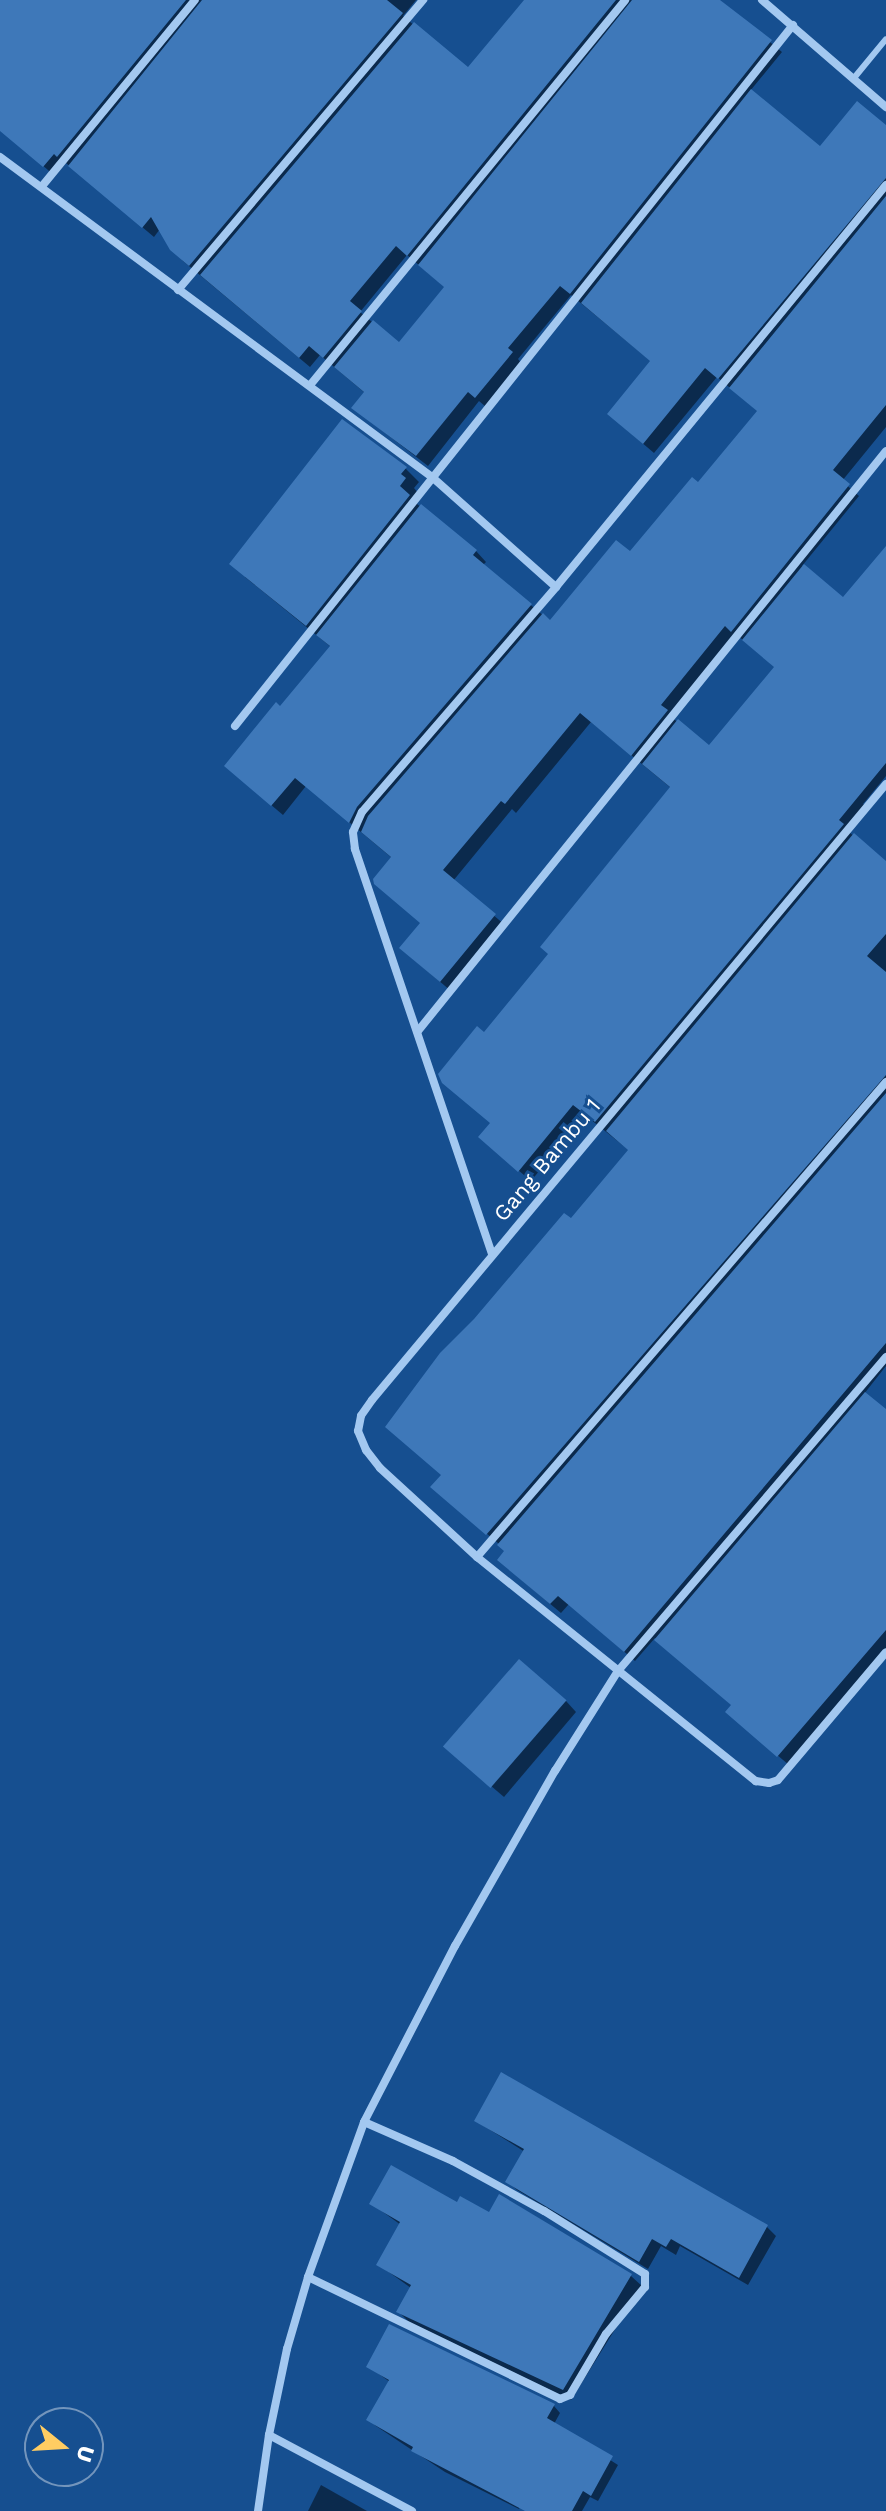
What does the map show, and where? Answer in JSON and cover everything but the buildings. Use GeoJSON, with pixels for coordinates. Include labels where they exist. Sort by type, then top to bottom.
{"type":"FeatureCollection","features":[{"type":"Feature","properties":{"kind":"street"},"geometry":{"type":"LineString","coordinates":[[43,185],[195,0]]}},
{"type":"Feature","properties":{"kind":"street"},"geometry":{"type":"LineString","coordinates":[[178,290],[423,0]]}},
{"type":"Feature","properties":{"kind":"street"},"geometry":{"type":"LineString","coordinates":[[311,384],[625,0]]}},
{"type":"Feature","properties":{"kind":"street"},"geometry":{"type":"LineString","coordinates":[[762,0],[886,107]]}},
{"type":"Feature","properties":{"kind":"street"},"geometry":{"type":"LineString","coordinates":[[235,726],[793,25]]}},
{"type":"Feature","properties":{"kind":"street"},"geometry":{"type":"LineString","coordinates":[[0,157],[43,185],[178,290],[311,384],[432,477],[556,587]]}},
{"type":"Feature","properties":{"kind":"street"},"geometry":{"type":"LineString","coordinates":[[492,1254],[355,849],[353,832],[362,812],[556,587],[886,185]]}},
{"type":"Feature","properties":{"kind":"street"},"geometry":{"type":"LineString","coordinates":[[418,1031],[886,451]]}},
{"type":"Feature","properties":{"kind":"street","name":"Gang Bambu 1"},"geometry":{"type":"LineString","coordinates":[[477,1557],[380,1468],[366,1450],[358,1431],[361,1416],[492,1254],[886,784]]}},
{"type":"Feature","properties":{"kind":"street"},"geometry":{"type":"LineString","coordinates":[[886,1082],[477,1557],[746,1775],[769,1783],[778,1780],[886,1652]]}},
{"type":"Feature","properties":{"kind":"street"},"geometry":{"type":"LineString","coordinates":[[258,2511],[269,2435],[287,2349],[308,2277],[364,2122],[455,1946],[555,1771],[618,1671],[886,1357]]}},
{"type":"Feature","properties":{"kind":"street"},"geometry":{"type":"LineString","coordinates":[[308,2277],[560,2399],[570,2395],[606,2334],[645,2287],[645,2274],[544,2211],[453,2161],[364,2122]]}},
{"type":"Feature","properties":{"kind":"street"},"geometry":{"type":"LineString","coordinates":[[269,2435],[412,2511]]}},
{"type":"Feature","properties":{"kind":"lane"},"geometry":{"type":"LineString","coordinates":[[854,78],[886,39]]}}]}
